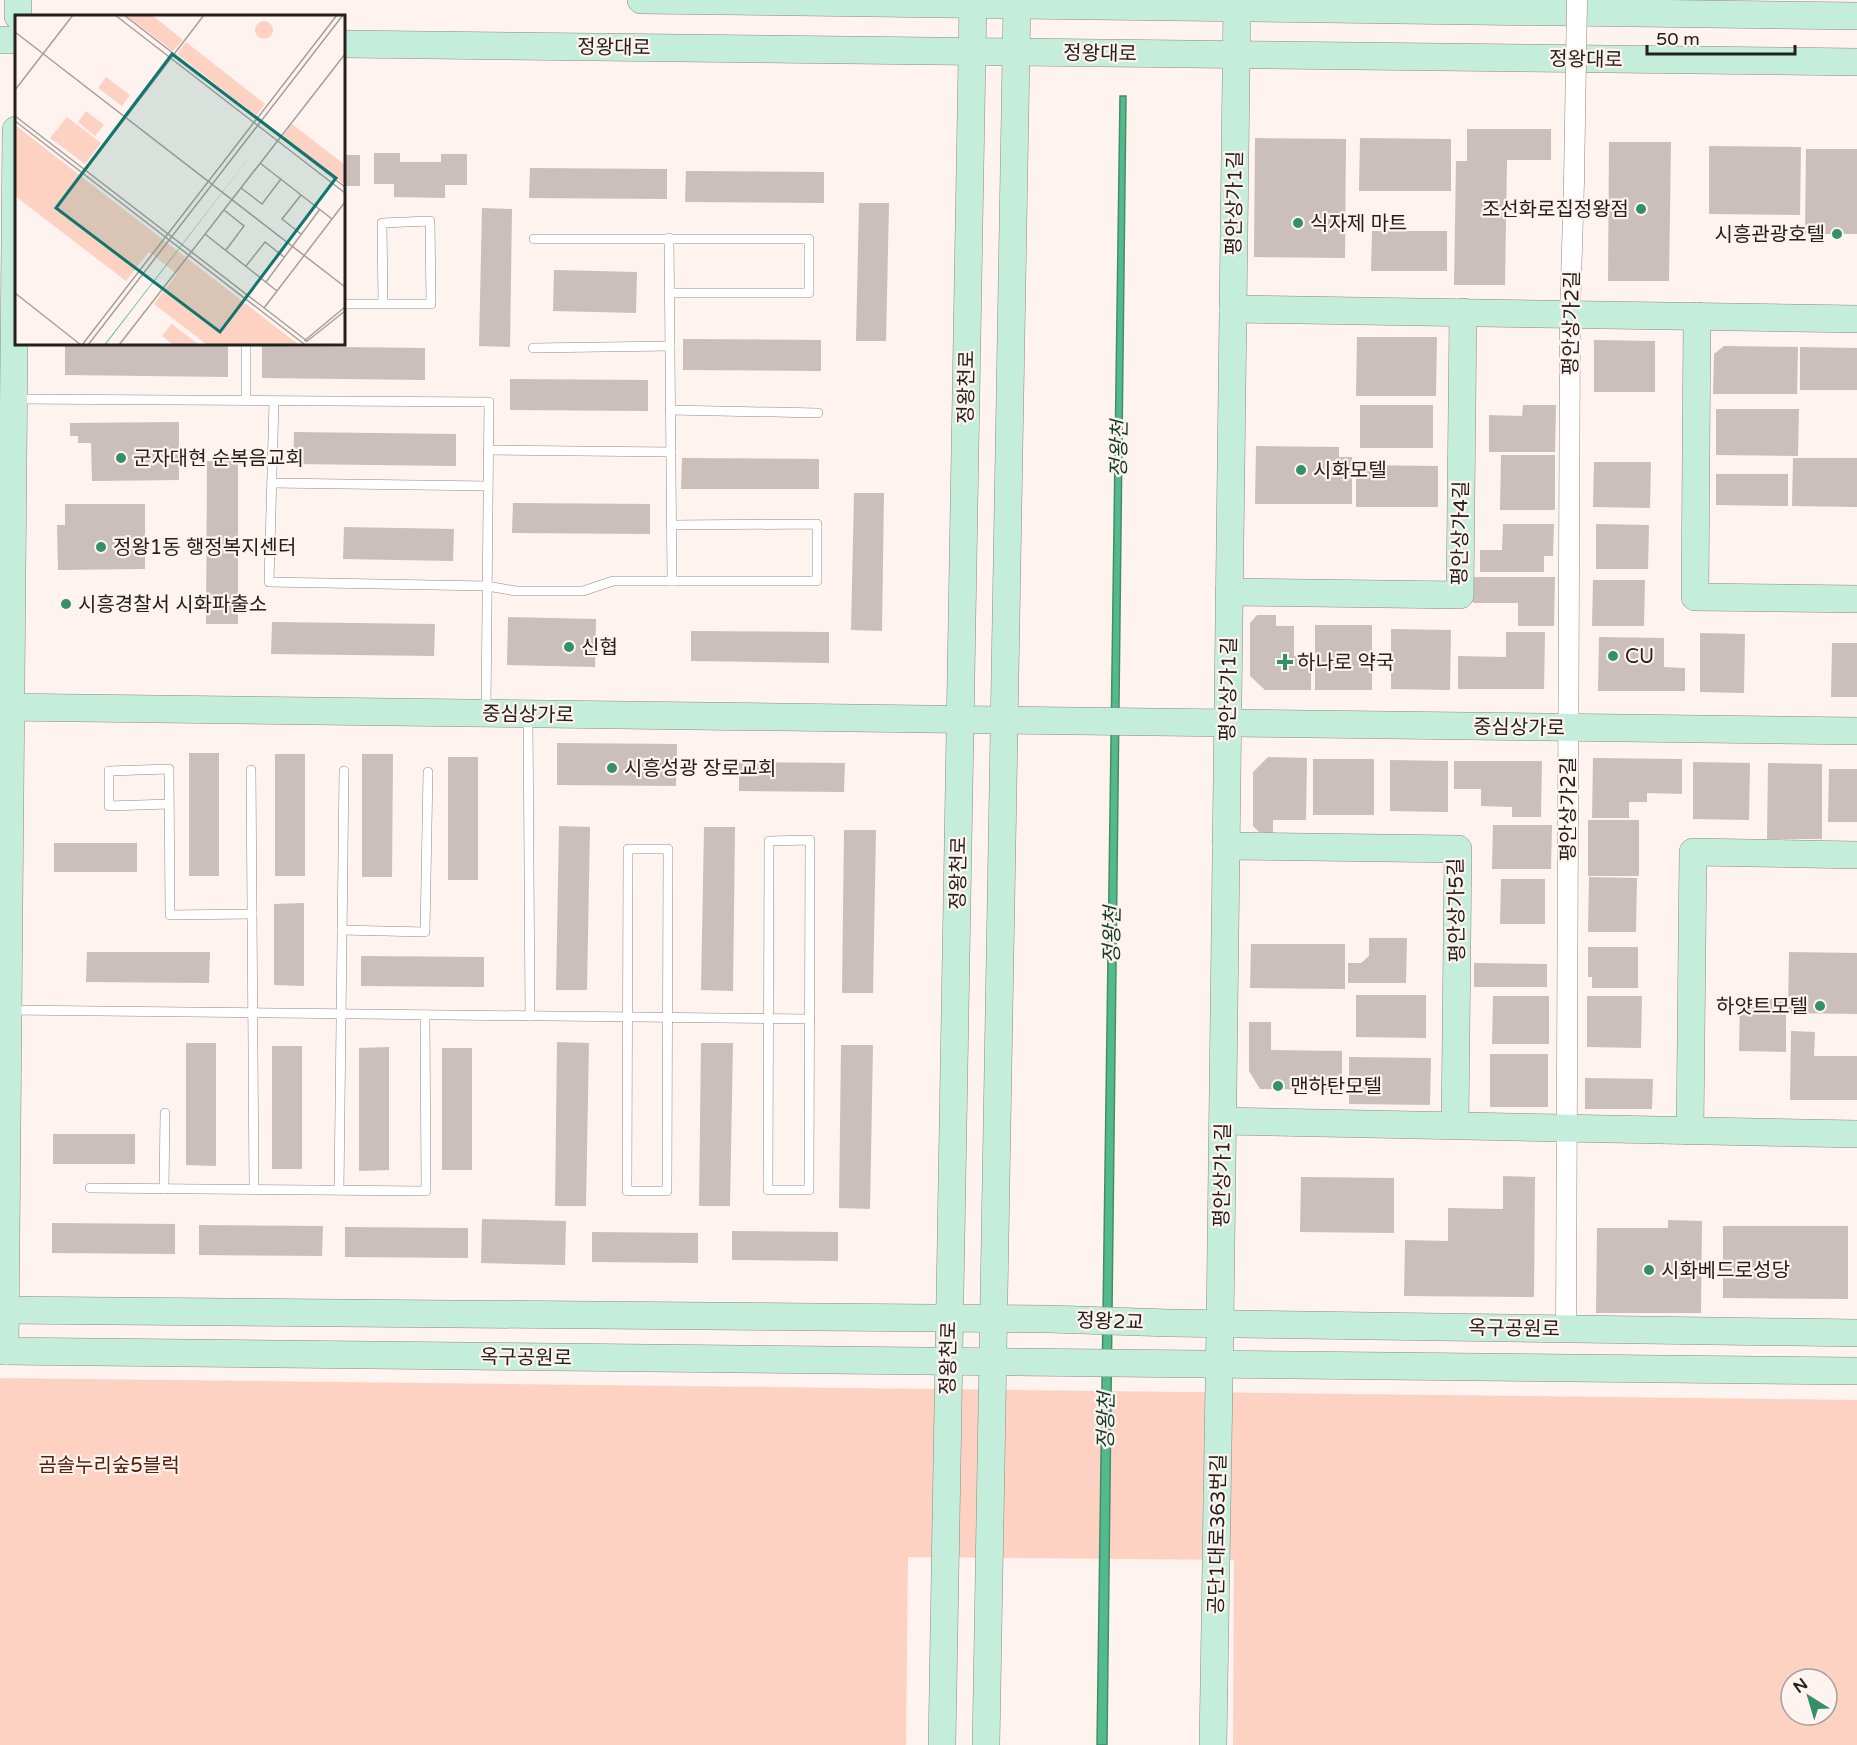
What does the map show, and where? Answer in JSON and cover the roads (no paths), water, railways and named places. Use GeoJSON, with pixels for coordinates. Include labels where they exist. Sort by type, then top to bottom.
{"type":"FeatureCollection","features":[{"type":"Feature","properties":{"kind":"street"},"geometry":{"type":"LineString","coordinates":[[641,0],[1017,2],[1175,7],[1237,4],[1857,16]]}},
{"type":"Feature","properties":{"kind":"street","name":"평안상가2길"},"geometry":{"type":"LineString","coordinates":[[1566,1329],[1570,314],[1577,0]]}},
{"type":"Feature","properties":{"kind":"street","name":"정왕천로"},"geometry":{"type":"LineString","coordinates":[[942,1745],[973,2]]}},
{"type":"Feature","properties":{"kind":"street"},"geometry":{"type":"LineString","coordinates":[[986,1745],[1017,2]]}},
{"type":"Feature","properties":{"kind":"street","name":"평안상가1길"},"geometry":{"type":"LineString","coordinates":[[1220,1324],[1237,4]]}},
{"type":"Feature","properties":{"kind":"street","name":"정왕대로"},"geometry":{"type":"LineString","coordinates":[[345,44],[1857,62]]}},
{"type":"Feature","properties":{"kind":"street"},"geometry":{"type":"LineString","coordinates":[[2,1351],[7,1010],[5,707],[14,399],[12,215],[15,151]]}},
{"type":"Feature","properties":{"kind":"street"},"geometry":{"type":"LineString","coordinates":[[1233,309],[1857,318]]}},
{"type":"Feature","properties":{"kind":"street","name":"평안상가4길"},"geometry":{"type":"LineString","coordinates":[[1229,592],[1460,594],[1463,312]]}},
{"type":"Feature","properties":{"kind":"street"},"geometry":{"type":"LineString","coordinates":[[1697,316],[1695,597],[1857,599]]}},
{"type":"Feature","properties":{"kind":"street","name":"중심상가로"},"geometry":{"type":"LineString","coordinates":[[5,707],[1857,731]]}},
{"type":"Feature","properties":{"kind":"street","name":"평안상가5길"},"geometry":{"type":"LineString","coordinates":[[1226,846],[1458,849],[1455,1126]]}},
{"type":"Feature","properties":{"kind":"street"},"geometry":{"type":"LineString","coordinates":[[1690,1131],[1693,852],[1857,855]]}},
{"type":"Feature","properties":{"kind":"street"},"geometry":{"type":"LineString","coordinates":[[1223,1121],[1857,1134]]}},
{"type":"Feature","properties":{"kind":"street"},"geometry":{"type":"LineString","coordinates":[[2,1310],[993,1319]]}},
{"type":"Feature","properties":{"kind":"street","name":"정왕2교"},"geometry":{"type":"LineString","coordinates":[[993,1319],[1170,1323]]}},
{"type":"Feature","properties":{"kind":"street","name":"옥구공원로"},"geometry":{"type":"LineString","coordinates":[[1170,1323],[1857,1333]]}},
{"type":"Feature","properties":{"kind":"street","name":"공단1대로363번길"},"geometry":{"type":"LineString","coordinates":[[1213,1745],[1220,1324]]}},
{"type":"Feature","properties":{"kind":"street","name":"옥구공원로"},"geometry":{"type":"LineString","coordinates":[[2,1351],[1857,1371]]}},
{"type":"Feature","properties":{"kind":"lane"},"geometry":{"type":"LineString","coordinates":[[345,304],[383,304],[431,304],[430,221],[382,223],[383,304]]}},
{"type":"Feature","properties":{"kind":"lane"},"geometry":{"type":"LineString","coordinates":[[669,238],[672,582]]}},
{"type":"Feature","properties":{"kind":"lane"},"geometry":{"type":"LineString","coordinates":[[534,239],[810,238],[809,293],[670,293]]}},
{"type":"Feature","properties":{"kind":"lane"},"geometry":{"type":"LineString","coordinates":[[246,345],[246,401]]}},
{"type":"Feature","properties":{"kind":"lane"},"geometry":{"type":"LineString","coordinates":[[533,348],[670,346]]}},
{"type":"Feature","properties":{"kind":"lane"},"geometry":{"type":"LineString","coordinates":[[14,399],[489,402],[486,713]]}},
{"type":"Feature","properties":{"kind":"lane"},"geometry":{"type":"LineString","coordinates":[[274,401],[269,582],[487,586],[516,591],[583,591],[612,580],[817,581],[817,524],[671,525]]}},
{"type":"Feature","properties":{"kind":"lane"},"geometry":{"type":"LineString","coordinates":[[670,410],[818,412]]}},
{"type":"Feature","properties":{"kind":"lane"},"geometry":{"type":"LineString","coordinates":[[488,450],[671,452]]}},
{"type":"Feature","properties":{"kind":"lane"},"geometry":{"type":"LineString","coordinates":[[272,483],[488,486]]}},
{"type":"Feature","properties":{"kind":"lane"},"geometry":{"type":"LineString","coordinates":[[528,714],[530,1016]]}},
{"type":"Feature","properties":{"kind":"lane"},"geometry":{"type":"LineString","coordinates":[[169,804],[110,806],[109,771],[169,770],[170,915],[252,914]]}},
{"type":"Feature","properties":{"kind":"lane"},"geometry":{"type":"LineString","coordinates":[[251,770],[254,1190]]}},
{"type":"Feature","properties":{"kind":"lane"},"geometry":{"type":"LineString","coordinates":[[339,1190],[344,771]]}},
{"type":"Feature","properties":{"kind":"lane"},"geometry":{"type":"LineString","coordinates":[[342,930],[424,932],[428,772]]}},
{"type":"Feature","properties":{"kind":"lane"},"geometry":{"type":"LineString","coordinates":[[810,840],[810,1019],[809,1191],[768,1190],[769,841],[810,840]]}},
{"type":"Feature","properties":{"kind":"lane"},"geometry":{"type":"LineString","coordinates":[[628,849],[668,849],[667,1018],[667,1191],[627,1191],[628,849]]}},
{"type":"Feature","properties":{"kind":"lane"},"geometry":{"type":"LineString","coordinates":[[7,1010],[810,1019]]}},
{"type":"Feature","properties":{"kind":"lane"},"geometry":{"type":"LineString","coordinates":[[90,1188],[426,1191],[425,1015]]}},
{"type":"Feature","properties":{"kind":"lane"},"geometry":{"type":"LineString","coordinates":[[164,1189],[165,1113]]}},
{"type":"Feature","properties":{"kind":"water","name":"정왕천"},"geometry":{"type":"Polygon","coordinates":[[[1120,96],[1126,96],[1107,1745],[1097,1745],[1120,96]]]}},
{"type":"Feature","properties":{"kind":"place","name":"조선화로집정왕점"},"geometry":{"type":"Point","coordinates":[1641,209]}},
{"type":"Feature","properties":{"kind":"place","name":"식자제 마트"},"geometry":{"type":"Point","coordinates":[1298,223]}},
{"type":"Feature","properties":{"kind":"place","name":"시흥관광호텔"},"geometry":{"type":"Point","coordinates":[1837,234]}},
{"type":"Feature","properties":{"kind":"place","name":"군자대현 순복음교회"},"geometry":{"type":"Point","coordinates":[121,458]}},
{"type":"Feature","properties":{"kind":"place","name":"시화모텔"},"geometry":{"type":"Point","coordinates":[1301,470]}},
{"type":"Feature","properties":{"kind":"place","name":"정왕1동 행정복지센터"},"geometry":{"type":"Point","coordinates":[101,547]}},
{"type":"Feature","properties":{"kind":"place","name":"시흥경찰서 시화파출소"},"geometry":{"type":"Point","coordinates":[66,604]}},
{"type":"Feature","properties":{"kind":"place","name":"신협"},"geometry":{"type":"Point","coordinates":[569,647]}},
{"type":"Feature","properties":{"kind":"place","name":"CU"},"geometry":{"type":"Point","coordinates":[1613,656]}},
{"type":"Feature","properties":{"kind":"place","name":"하나로 약국"},"geometry":{"type":"Point","coordinates":[1285,662]}},
{"type":"Feature","properties":{"kind":"place","name":"시흥성광 장로교회"},"geometry":{"type":"Point","coordinates":[612,768]}},
{"type":"Feature","properties":{"kind":"place","name":"하얏트모텔"},"geometry":{"type":"Point","coordinates":[1820,1006]}},
{"type":"Feature","properties":{"kind":"place","name":"맨하탄모텔"},"geometry":{"type":"Point","coordinates":[1278,1086]}},
{"type":"Feature","properties":{"kind":"place","name":"시화베드로성당"},"geometry":{"type":"Point","coordinates":[1649,1270]}},
{"type":"Feature","properties":{"kind":"park label","name":"곰솔누리숲5블럭"},"geometry":{"type":"Point","coordinates":[109,1465]}}]}
